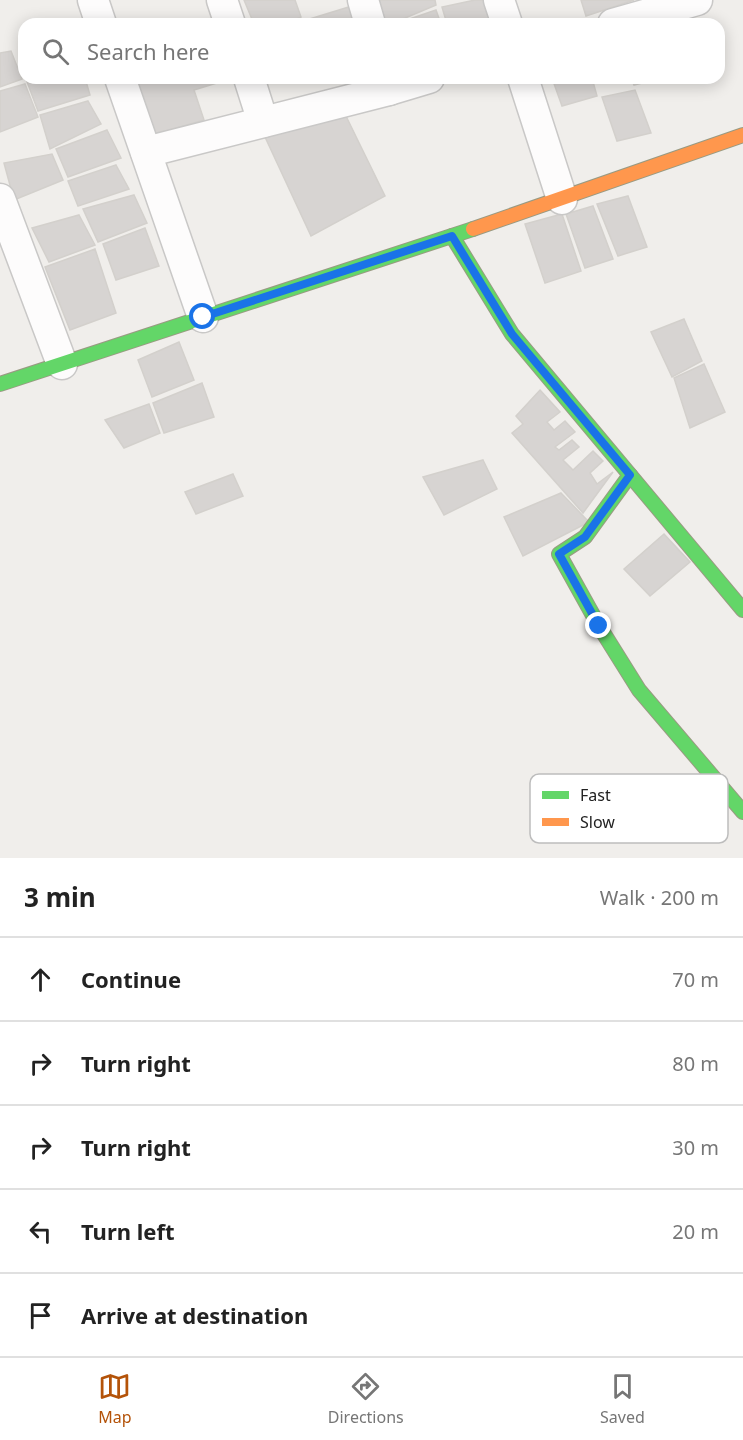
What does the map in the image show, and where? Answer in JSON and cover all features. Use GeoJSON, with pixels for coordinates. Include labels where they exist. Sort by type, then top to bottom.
{"type":"FeatureCollection","features":[{"type":"Feature","properties":{"kind":"street"},"geometry":{"type":"LineString","coordinates":[[93,0],[99,18]]}},
{"type":"Feature","properties":{"kind":"street"},"geometry":{"type":"LineString","coordinates":[[222,0],[228,18]]}},
{"type":"Feature","properties":{"kind":"street"},"geometry":{"type":"LineString","coordinates":[[363,0],[368,18]]}},
{"type":"Feature","properties":{"kind":"street"},"geometry":{"type":"LineString","coordinates":[[499,0],[505,18]]}},
{"type":"Feature","properties":{"kind":"street"},"geometry":{"type":"LineString","coordinates":[[632,18],[687,1]]}},
{"type":"Feature","properties":{"kind":"street"},"geometry":{"type":"LineString","coordinates":[[122,84],[203,317]]}},
{"type":"Feature","properties":{"kind":"street"},"geometry":{"type":"LineString","coordinates":[[251,84],[263,122]]}},
{"type":"Feature","properties":{"kind":"street"},"geometry":{"type":"LineString","coordinates":[[146,152],[263,122],[387,84]]}},
{"type":"Feature","properties":{"kind":"street"},"geometry":{"type":"LineString","coordinates":[[526,84],[562,199]]}},
{"type":"Feature","properties":{"kind":"street"},"geometry":{"type":"LineString","coordinates":[[0,384],[452,236],[743,135]]}},
{"type":"Feature","properties":{"kind":"street"},"geometry":{"type":"LineString","coordinates":[[0,199],[62,364]]}},
{"type":"Feature","properties":{"kind":"street"},"geometry":{"type":"LineString","coordinates":[[452,236],[512,334],[743,610]]}},
{"type":"Feature","properties":{"kind":"street"},"geometry":{"type":"LineString","coordinates":[[630,475],[585,537],[559,554],[599,626],[639,690],[711,774]]}},
{"type":"Feature","properties":{"kind":"street"},"geometry":{"type":"LineString","coordinates":[[728,794],[743,812]]}},
{"type":"Feature","properties":{"kind":"building"},"geometry":{"type":"Polygon","coordinates":[[[244,0],[295,0],[301,17],[299,18],[252,18],[244,0]]]}},
{"type":"Feature","properties":{"kind":"building"},"geometry":{"type":"Polygon","coordinates":[[[379,0],[435,0],[436,5],[405,18],[384,18],[379,0]]]}},
{"type":"Feature","properties":{"kind":"building"},"geometry":{"type":"Polygon","coordinates":[[[475,0],[488,0],[494,18],[445,18],[442,7],[475,0]]]}},
{"type":"Feature","properties":{"kind":"building"},"geometry":{"type":"Polygon","coordinates":[[[581,0],[634,0],[586,16],[581,0]]]}},
{"type":"Feature","properties":{"kind":"building"},"geometry":{"type":"Polygon","coordinates":[[[352,6],[356,18],[313,18],[352,6]]]}},
{"type":"Feature","properties":{"kind":"building"},"geometry":{"type":"Polygon","coordinates":[[[436,10],[439,18],[413,18],[436,10]]]}},
{"type":"Feature","properties":{"kind":"building"},"geometry":{"type":"Polygon","coordinates":[[[11,51],[18,69],[18,80],[0,87],[0,53],[11,51]]]}},
{"type":"Feature","properties":{"kind":"building"},"geometry":{"type":"Polygon","coordinates":[[[25,84],[38,117],[0,132],[0,91],[25,84]]]}},
{"type":"Feature","properties":{"kind":"building"},"geometry":{"type":"Polygon","coordinates":[[[28,84],[87,84],[90,95],[38,111],[28,84]]]}},
{"type":"Feature","properties":{"kind":"building"},"geometry":{"type":"Polygon","coordinates":[[[132,84],[214,84],[194,90],[204,120],[152,135],[132,84]]]}},
{"type":"Feature","properties":{"kind":"building"},"geometry":{"type":"Polygon","coordinates":[[[554,84],[594,84],[597,96],[562,106],[554,84]]]}},
{"type":"Feature","properties":{"kind":"building"},"geometry":{"type":"Polygon","coordinates":[[[635,90],[651,133],[617,141],[602,97],[635,90]]]}},
{"type":"Feature","properties":{"kind":"building"},"geometry":{"type":"Polygon","coordinates":[[[88,101],[101,124],[50,149],[40,115],[88,101]]]}},
{"type":"Feature","properties":{"kind":"building"},"geometry":{"type":"Polygon","coordinates":[[[344,112],[385,196],[311,236],[265,137],[344,112]]]}},
{"type":"Feature","properties":{"kind":"building"},"geometry":{"type":"Polygon","coordinates":[[[107,130],[121,158],[68,177],[56,149],[107,130]]]}},
{"type":"Feature","properties":{"kind":"building"},"geometry":{"type":"Polygon","coordinates":[[[52,154],[63,180],[14,200],[4,163],[52,154]]]}},
{"type":"Feature","properties":{"kind":"building"},"geometry":{"type":"Polygon","coordinates":[[[116,165],[129,189],[78,206],[68,181],[116,165]]]}},
{"type":"Feature","properties":{"kind":"building"},"geometry":{"type":"Polygon","coordinates":[[[134,195],[147,223],[98,242],[83,209],[134,195]]]}},
{"type":"Feature","properties":{"kind":"building"},"geometry":{"type":"Polygon","coordinates":[[[628,196],[647,247],[618,256],[597,204],[628,196]]]}},
{"type":"Feature","properties":{"kind":"building"},"geometry":{"type":"Polygon","coordinates":[[[593,206],[613,259],[585,268],[566,214],[593,206]]]}},
{"type":"Feature","properties":{"kind":"building"},"geometry":{"type":"Polygon","coordinates":[[[562,214],[581,271],[545,283],[525,224],[562,214]]]}},
{"type":"Feature","properties":{"kind":"building"},"geometry":{"type":"Polygon","coordinates":[[[79,215],[95,245],[49,262],[32,228],[79,215]]]}},
{"type":"Feature","properties":{"kind":"building"},"geometry":{"type":"Polygon","coordinates":[[[145,228],[159,266],[116,280],[103,244],[145,228]]]}},
{"type":"Feature","properties":{"kind":"building"},"geometry":{"type":"Polygon","coordinates":[[[95,249],[116,313],[70,330],[45,267],[95,249]]]}},
{"type":"Feature","properties":{"kind":"building"},"geometry":{"type":"Polygon","coordinates":[[[684,319],[702,361],[672,377],[651,332],[684,319]]]}},
{"type":"Feature","properties":{"kind":"building"},"geometry":{"type":"Polygon","coordinates":[[[179,342],[194,380],[152,397],[138,360],[179,342]]]}},
{"type":"Feature","properties":{"kind":"building"},"geometry":{"type":"Polygon","coordinates":[[[704,364],[725,412],[690,428],[674,378],[704,364]]]}},
{"type":"Feature","properties":{"kind":"building"},"geometry":{"type":"Polygon","coordinates":[[[202,383],[214,417],[164,433],[153,403],[202,383]]]}},
{"type":"Feature","properties":{"kind":"building"},"geometry":{"type":"Polygon","coordinates":[[[540,390],[560,412],[547,422],[554,430],[565,421],[575,432],[555,447],[559,450],[572,440],[579,447],[563,460],[573,470],[593,451],[603,461],[590,473],[597,484],[613,472],[583,513],[512,433],[523,424],[516,416],[540,390]]]}},
{"type":"Feature","properties":{"kind":"building"},"geometry":{"type":"Polygon","coordinates":[[[149,404],[160,433],[124,448],[105,420],[149,404]]]}},
{"type":"Feature","properties":{"kind":"building"},"geometry":{"type":"Polygon","coordinates":[[[483,460],[497,489],[444,515],[423,477],[483,460]]]}},
{"type":"Feature","properties":{"kind":"building"},"geometry":{"type":"Polygon","coordinates":[[[233,474],[243,496],[196,514],[185,492],[233,474]]]}},
{"type":"Feature","properties":{"kind":"building"},"geometry":{"type":"Polygon","coordinates":[[[561,493],[589,522],[523,556],[504,517],[561,493]]]}},
{"type":"Feature","properties":{"kind":"building"},"geometry":{"type":"Polygon","coordinates":[[[664,534],[690,562],[650,596],[624,569],[664,534]]]}},
{"type":"Feature","properties":{"kind":"traffic: fast"},"geometry":{"type":"LineString","coordinates":[[0,384],[473,229]]}},
{"type":"Feature","properties":{"kind":"traffic: fast"},"geometry":{"type":"LineString","coordinates":[[452,236],[512,334],[743,610]]}},
{"type":"Feature","properties":{"kind":"traffic: fast"},"geometry":{"type":"LineString","coordinates":[[630,475],[585,537],[559,554],[599,626],[639,690],[711,774]]}},
{"type":"Feature","properties":{"kind":"traffic: fast"},"geometry":{"type":"LineString","coordinates":[[728,794],[743,812]]}},
{"type":"Feature","properties":{"kind":"traffic: slow"},"geometry":{"type":"LineString","coordinates":[[473,229],[743,135]]}},
{"type":"Feature","properties":{"kind":"route"},"geometry":{"type":"LineString","coordinates":[[203,317],[452,236],[512,334],[630,475],[585,537],[559,554],[599,626]]}}]}
